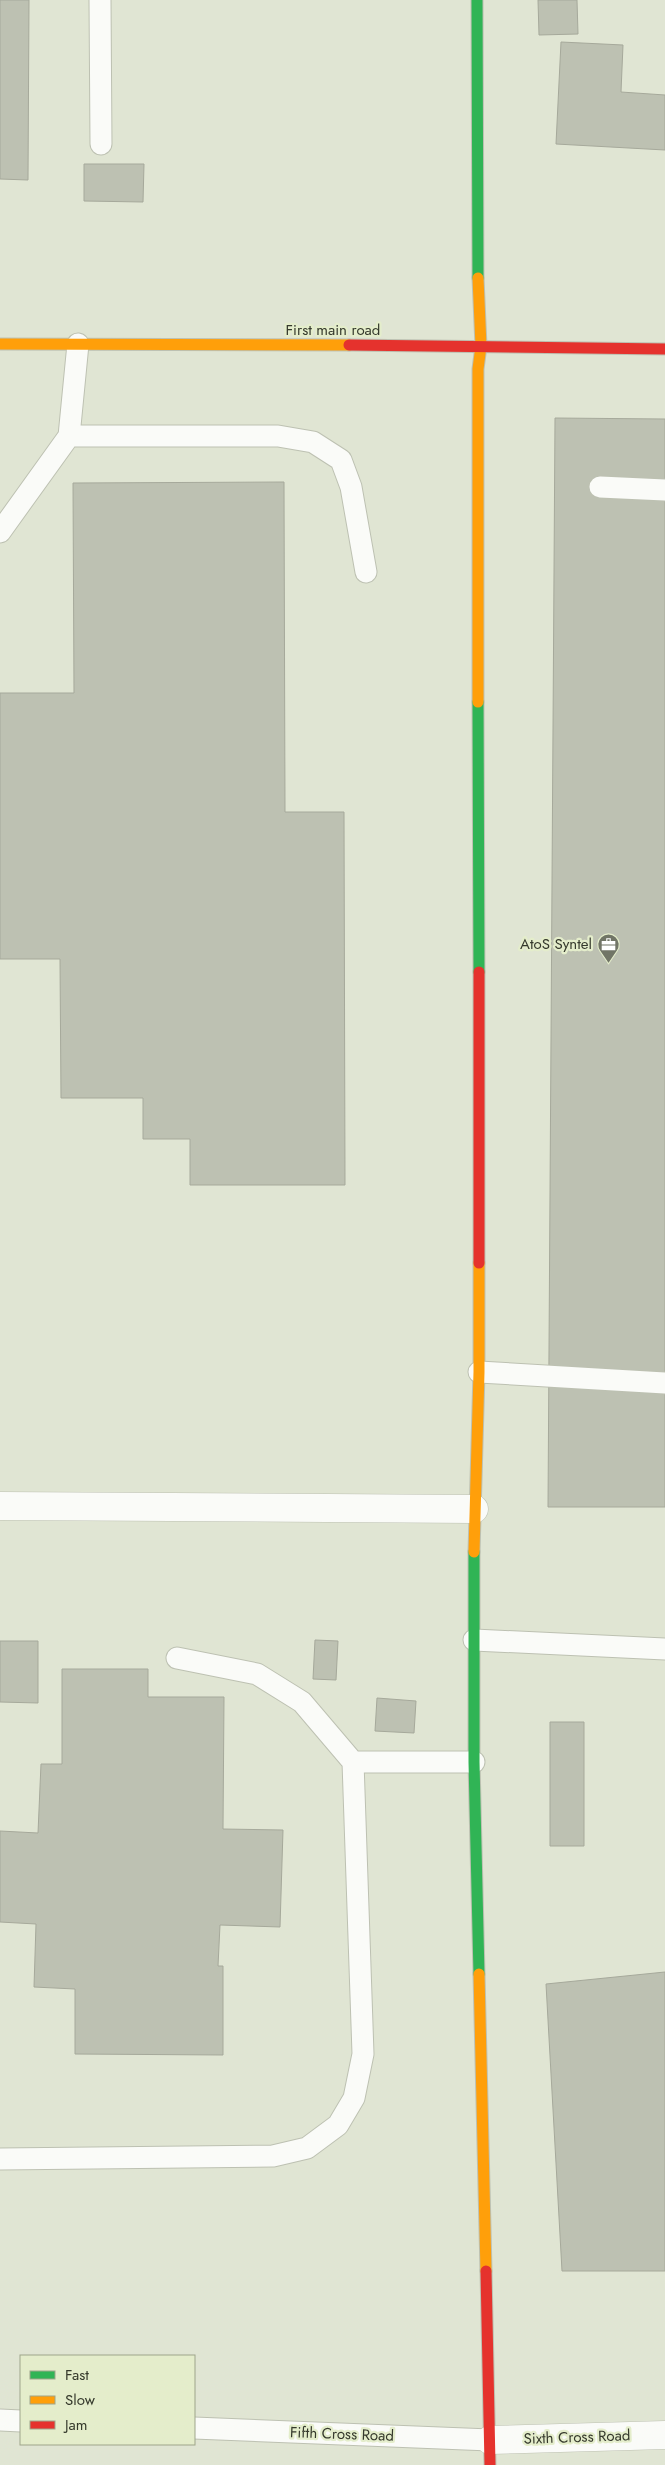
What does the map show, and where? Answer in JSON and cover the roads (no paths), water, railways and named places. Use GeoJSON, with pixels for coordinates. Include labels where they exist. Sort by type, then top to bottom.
{"type":"FeatureCollection","features":[{"type":"Feature","properties":{"kind":"street"},"geometry":{"type":"LineString","coordinates":[[477,0],[478,310],[481,346],[478,369],[479,1372],[474,1509],[474,1762],[490,2452]]}},
{"type":"Feature","properties":{"kind":"street","name":"First main road"},"geometry":{"type":"LineString","coordinates":[[0,344],[481,346],[665,349]]}},
{"type":"Feature","properties":{"kind":"street"},"geometry":{"type":"LineString","coordinates":[[0,1506],[474,1509]]}},
{"type":"Feature","properties":{"kind":"street","name":"Sixth Cross Road"},"geometry":{"type":"LineString","coordinates":[[490,2452],[665,2435]]}},
{"type":"Feature","properties":{"kind":"lane"},"geometry":{"type":"LineString","coordinates":[[100,0],[101,144]]}},
{"type":"Feature","properties":{"kind":"lane"},"geometry":{"type":"LineString","coordinates":[[0,532],[69,436],[78,344]]}},
{"type":"Feature","properties":{"kind":"lane"},"geometry":{"type":"LineString","coordinates":[[69,436],[278,436],[314,442],[340,460],[351,487],[366,572]]}},
{"type":"Feature","properties":{"kind":"lane"},"geometry":{"type":"LineString","coordinates":[[600,487],[665,490]]}},
{"type":"Feature","properties":{"kind":"lane"},"geometry":{"type":"LineString","coordinates":[[479,1372],[665,1383]]}},
{"type":"Feature","properties":{"kind":"lane"},"geometry":{"type":"LineString","coordinates":[[474,1640],[665,1649]]}},
{"type":"Feature","properties":{"kind":"lane"},"geometry":{"type":"LineString","coordinates":[[0,2159],[272,2156],[307,2148],[338,2125],[354,2098],[363,2054],[353,1762],[302,1702],[257,1674],[177,1658]]}},
{"type":"Feature","properties":{"kind":"lane"},"geometry":{"type":"LineString","coordinates":[[353,1762],[474,1762]]}},
{"type":"Feature","properties":{"kind":"lane"},"geometry":{"type":"LineString","coordinates":[[0,2420],[20,2421]]}},
{"type":"Feature","properties":{"kind":"lane","name":"Fifth Cross Road"},"geometry":{"type":"LineString","coordinates":[[195,2428],[490,2452]]}},
{"type":"Feature","properties":{"kind":"place","name":"AtoS Syntel"},"geometry":{"type":"Point","coordinates":[608,963]}}]}
